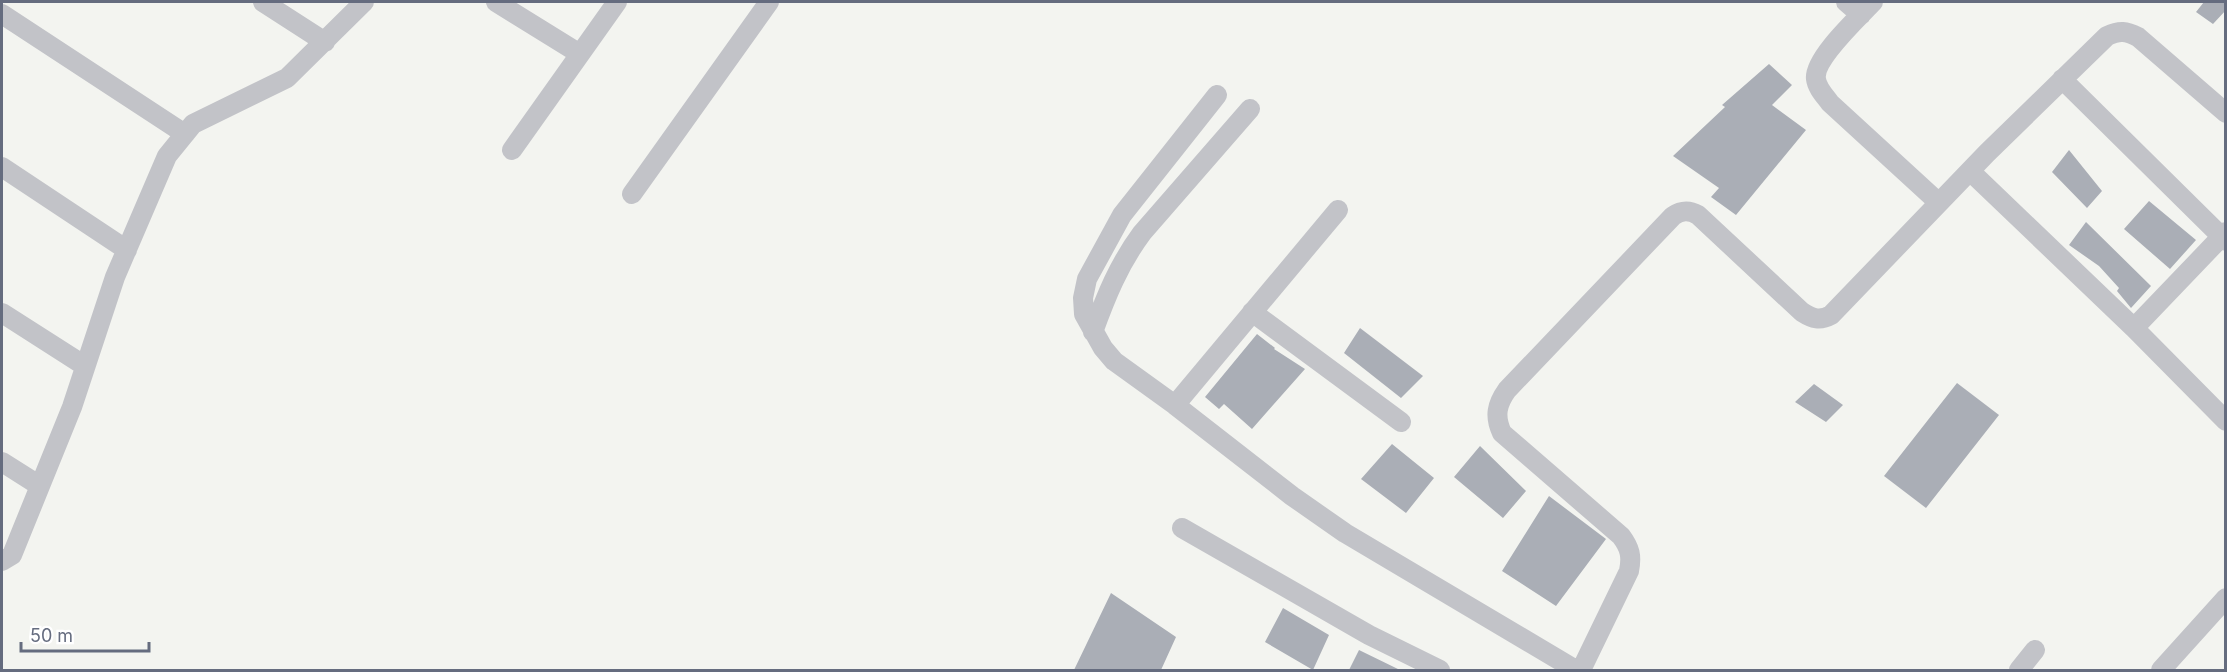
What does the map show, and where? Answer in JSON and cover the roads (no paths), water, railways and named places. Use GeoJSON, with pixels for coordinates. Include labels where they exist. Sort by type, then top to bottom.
{"type":"FeatureCollection","features":[{"type":"Feature","properties":{"kind":"street"},"geometry":{"type":"LineString","coordinates":[[263,2],[325,42]]}},
{"type":"Feature","properties":{"kind":"street"},"geometry":{"type":"LineString","coordinates":[[2,561],[12,555],[72,407],[115,277],[166,156],[193,124],[287,78],[364,2]]}},
{"type":"Feature","properties":{"kind":"street"},"geometry":{"type":"LineString","coordinates":[[496,2],[580,54]]}},
{"type":"Feature","properties":{"kind":"street"},"geometry":{"type":"LineString","coordinates":[[512,150],[617,2]]}},
{"type":"Feature","properties":{"kind":"street"},"geometry":{"type":"LineString","coordinates":[[632,194],[769,2]]}},
{"type":"Feature","properties":{"kind":"street"},"geometry":{"type":"LineString","coordinates":[[1845,2],[1867,8],[1819,65],[1815,78],[1821,92],[1830,103],[1938,202]]}},
{"type":"Feature","properties":{"kind":"street"},"geometry":{"type":"LineString","coordinates":[[2,14],[185,134]]}},
{"type":"Feature","properties":{"kind":"street"},"geometry":{"type":"LineString","coordinates":[[1581,670],[1629,571],[1632,559],[1629,546],[1621,536],[1502,433],[1497,422],[1497,410],[1507,390],[1679,212],[1691,211],[1698,215],[1802,312],[1815,319],[1822,319],[1831,315],[1938,202],[2108,36],[2126,31],[2138,37],[2226,113]]}},
{"type":"Feature","properties":{"kind":"street"},"geometry":{"type":"LineString","coordinates":[[2062,79],[2224,236],[2134,328]]}},
{"type":"Feature","properties":{"kind":"street"},"geometry":{"type":"LineString","coordinates":[[1217,95],[1122,216],[1087,279],[1083,298],[1084,314],[1093,332],[1114,361],[1175,405],[1292,496],[1345,533],[1576,670]]}},
{"type":"Feature","properties":{"kind":"street"},"geometry":{"type":"LineString","coordinates":[[1093,332],[1107,291],[1128,252],[1250,109]]}},
{"type":"Feature","properties":{"kind":"street"},"geometry":{"type":"LineString","coordinates":[[2,167],[126,250]]}},
{"type":"Feature","properties":{"kind":"street"},"geometry":{"type":"LineString","coordinates":[[1970,171],[2134,328],[2226,421]]}},
{"type":"Feature","properties":{"kind":"street"},"geometry":{"type":"LineString","coordinates":[[1175,405],[1338,210]]}},
{"type":"Feature","properties":{"kind":"street"},"geometry":{"type":"LineString","coordinates":[[1252,312],[1401,422]]}},
{"type":"Feature","properties":{"kind":"street"},"geometry":{"type":"LineString","coordinates":[[2,313],[85,366]]}},
{"type":"Feature","properties":{"kind":"street"},"geometry":{"type":"LineString","coordinates":[[2,462],[40,486]]}},
{"type":"Feature","properties":{"kind":"street"},"geometry":{"type":"LineString","coordinates":[[1182,528],[1369,635],[1440,670]]}},
{"type":"Feature","properties":{"kind":"street"},"geometry":{"type":"LineString","coordinates":[[2161,670],[2226,598]]}},
{"type":"Feature","properties":{"kind":"street"},"geometry":{"type":"LineString","coordinates":[[2019,670],[2035,650]]}}]}
